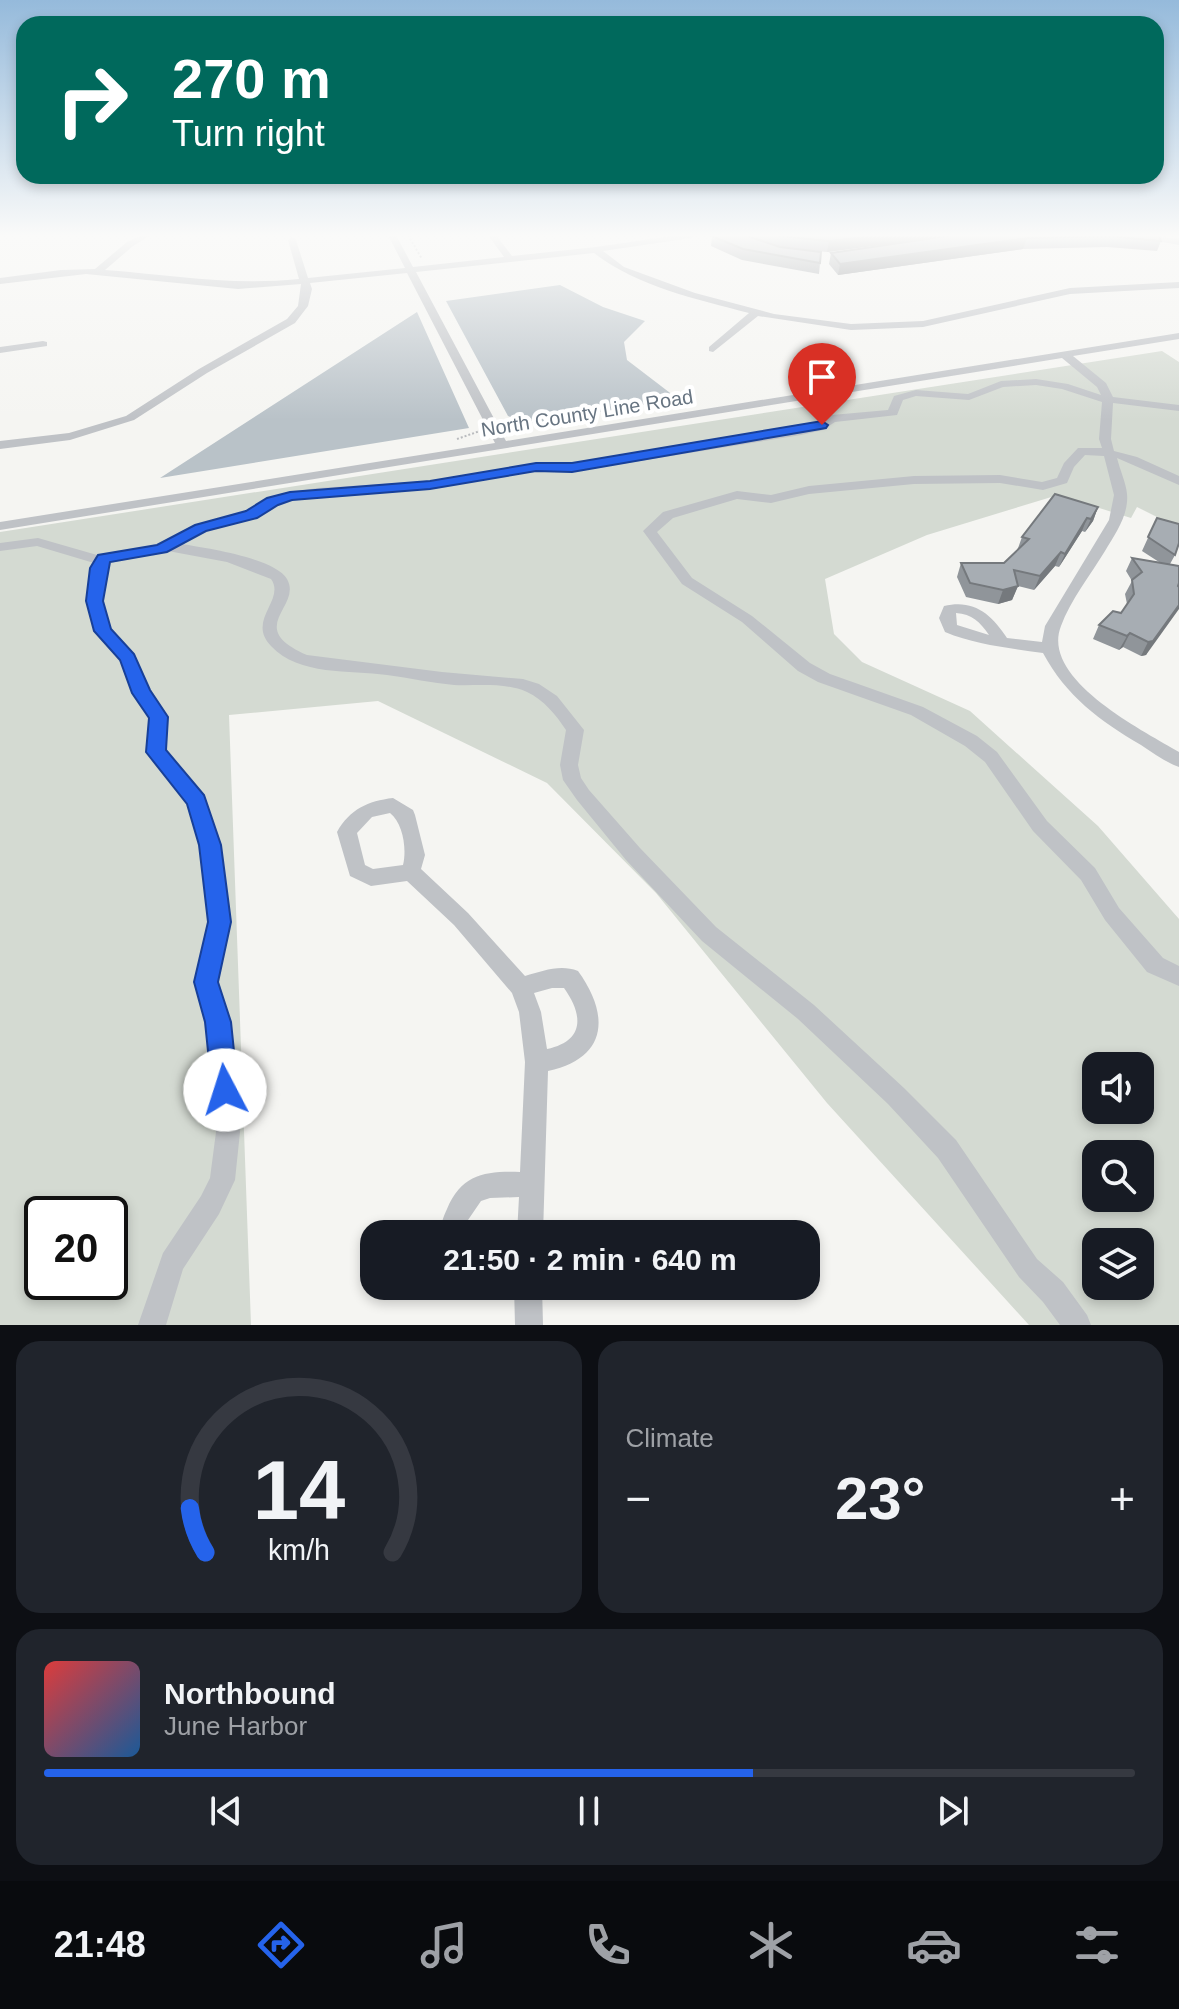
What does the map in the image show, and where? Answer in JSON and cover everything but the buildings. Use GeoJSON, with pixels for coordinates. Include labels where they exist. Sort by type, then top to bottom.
{"type":"FeatureCollection","features":[{"type":"Feature","properties":{"kind":"street"},"geometry":{"type":"LineString","coordinates":[[0,445],[70,436],[109,426],[147,409],[203,371],[291,321],[307,297]]}},
{"type":"Feature","properties":{"kind":"street"},"geometry":{"type":"LineString","coordinates":[[425,297],[502,445]]}},
{"type":"Feature","properties":{"kind":"street"},"geometry":{"type":"LineString","coordinates":[[706,297],[755,313],[812,324],[889,327],[941,321],[1038,297]]}},
{"type":"Feature","properties":{"kind":"street"},"geometry":{"type":"LineString","coordinates":[[713,349],[755,313]]}},
{"type":"Feature","properties":{"kind":"street","name":"North County Line Road"},"geometry":{"type":"LineString","coordinates":[[0,526],[1179,336]]}},
{"type":"Feature","properties":{"kind":"street"},"geometry":{"type":"LineString","coordinates":[[0,350],[43,344]]}},
{"type":"Feature","properties":{"kind":"street"},"geometry":{"type":"LineString","coordinates":[[1065,355],[1102,385],[1108,399],[1105,439],[1121,495],[1116,520],[1053,626],[1049,648],[1060,669],[1097,708],[1179,760]]}},
{"type":"Feature","properties":{"kind":"street"},"geometry":{"type":"LineString","coordinates":[[168,547],[200,528],[252,515],[280,498],[317,492],[430,485],[536,467],[572,468],[801,431],[819,427],[832,419],[893,413],[898,398],[916,393],[969,397],[1001,384],[1036,382],[1108,399],[1179,408]]}},
{"type":"Feature","properties":{"kind":"street"},"geometry":{"type":"LineString","coordinates":[[1179,481],[1132,457],[1082,451],[1068,466],[1062,480],[1043,486],[1000,479],[914,480],[809,490],[771,499],[737,495],[668,515],[650,531],[687,581],[747,619],[804,667],[824,678],[917,711],[971,741],[991,757],[1040,826],[1088,874],[1112,914],[1155,965],[1179,976]]}},
{"type":"Feature","properties":{"kind":"street"},"geometry":{"type":"LineString","coordinates":[[0,547],[38,542],[104,559],[168,547],[219,555],[273,572],[280,578],[283,585],[270,618],[270,628],[273,640],[282,649],[296,655],[318,664],[399,669],[443,678],[532,687],[562,710],[575,730],[569,765],[572,780],[633,854],[709,934],[806,1012],[937,1139],[990,1208],[1028,1268],[1053,1292],[1077,1325]]}},
{"type":"Feature","properties":{"kind":"street"},"geometry":{"type":"LineString","coordinates":[[104,559],[98,568],[95,601],[99,619],[103,631],[128,658],[141,693],[159,717],[156,752],[196,800],[210,845],[219,922],[206,982],[218,1022],[223,1061],[228,1132],[222,1180],[210,1205],[172,1262],[152,1325]]}},
{"type":"Feature","properties":{"kind":"street"},"geometry":{"type":"LineString","coordinates":[[1001,641],[1049,648]]}},
{"type":"Feature","properties":{"kind":"street"},"geometry":{"type":"LineString","coordinates":[[411,872],[461,919],[521,987],[530,1012],[537,1062],[531,1220]]}},
{"type":"Feature","properties":{"kind":"street"},"geometry":{"type":"LineString","coordinates":[[521,987],[552,978],[570,978],[581,991],[591,1025],[584,1042],[568,1054],[537,1062]]}},
{"type":"Feature","properties":{"kind":"street"},"geometry":{"type":"LineString","coordinates":[[455,1220],[463,1199],[482,1185],[533,1185]]}},
{"type":"Feature","properties":{"kind":"street"},"geometry":{"type":"LineString","coordinates":[[528,1300],[529,1325]]}},
{"type":"Feature","properties":{"kind":"shaded area"},"geometry":{"type":"Polygon","coordinates":[[[476,297],[583,297],[645,321],[624,342],[627,360],[678,399],[527,424],[508,416],[446,301],[476,297]]]}},
{"type":"Feature","properties":{"kind":"shaded area"},"geometry":{"type":"Polygon","coordinates":[[[417,312],[469,428],[160,478],[417,312]]]}},
{"type":"Feature","properties":{"kind":"shaded area"},"geometry":{"type":"Polygon","coordinates":[[[1162,351],[1179,362],[1179,528],[1137,507],[1131,518],[1058,495],[927,535],[825,579],[834,634],[862,662],[970,711],[1098,826],[1179,919],[1179,1325],[1029,1325],[827,1103],[656,893],[547,783],[378,701],[229,715],[251,1325],[0,1325],[0,532],[1162,351]]]}},
{"type":"Feature","properties":{"kind":"route"},"geometry":{"type":"LineString","coordinates":[[225,1090],[218,1022],[206,982],[219,936],[210,845],[196,800],[156,752],[159,717],[141,693],[128,658],[103,631],[95,601],[98,568],[104,559],[168,547],[200,528],[252,515],[272,501],[290,496],[430,485],[536,467],[572,468],[822,425]]}}]}
